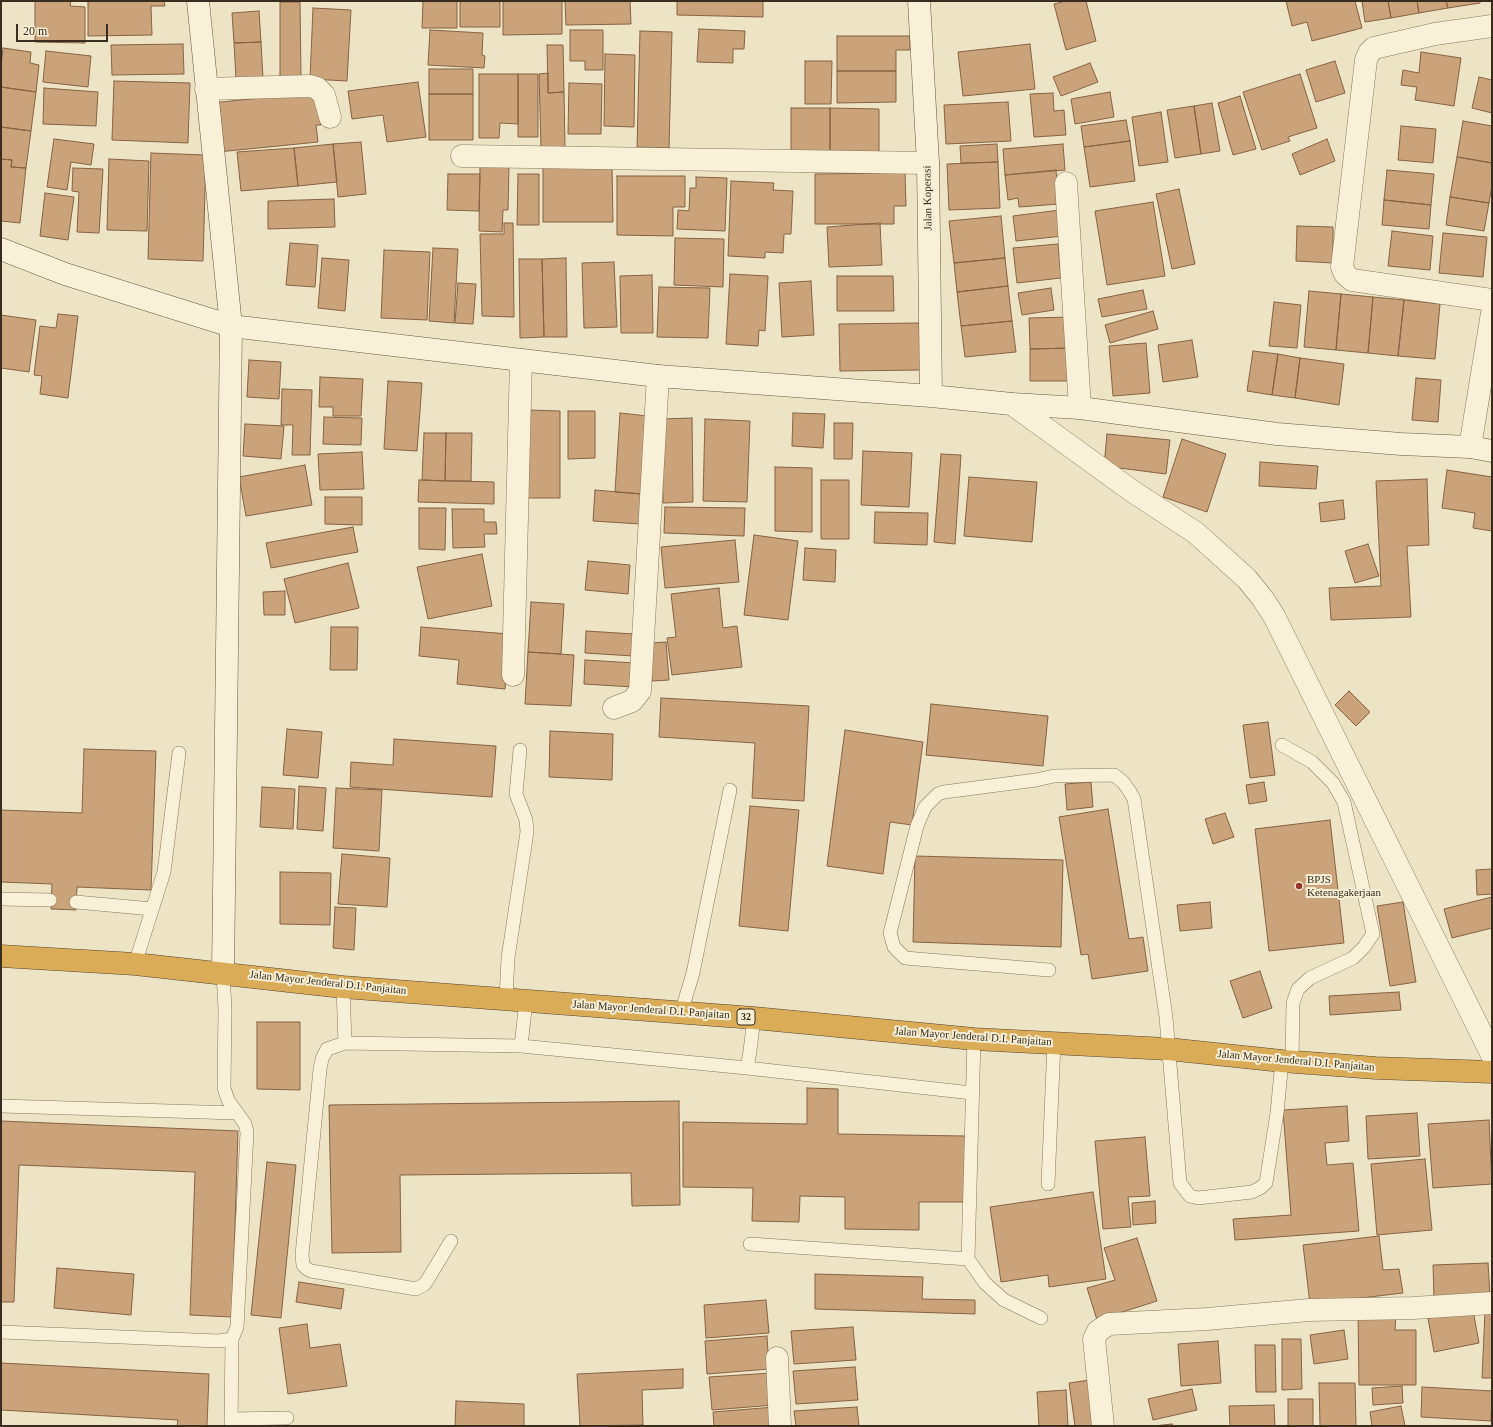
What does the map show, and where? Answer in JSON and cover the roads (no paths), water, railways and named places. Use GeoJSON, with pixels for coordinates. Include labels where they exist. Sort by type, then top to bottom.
{"type":"FeatureCollection","features":[{"type":"Feature","properties":{"kind":"highway","name":"Jalan Mayor Jenderal D.I. Panjaitan"},"geometry":{"type":"LineString","coordinates":[[1,956],[135,964],[343,987],[754,1018],[974,1039],[1168,1049],[1376,1068],[1492,1072]]}},
{"type":"Feature","properties":{"kind":"street"},"geometry":{"type":"LineString","coordinates":[[198,1],[231,326],[223,973]]}},
{"type":"Feature","properties":{"kind":"street","name":"Jalan Koperasi"},"geometry":{"type":"LineString","coordinates":[[919,1],[928,163],[931,396]]}},
{"type":"Feature","properties":{"kind":"street"},"geometry":{"type":"LineString","coordinates":[[1492,26],[1435,34],[1374,48],[1369,53],[1366,60],[1342,267],[1345,274],[1352,280],[1492,300]]}},
{"type":"Feature","properties":{"kind":"street"},"geometry":{"type":"LineString","coordinates":[[206,89],[310,86],[317,88],[324,95],[330,117]]}},
{"type":"Feature","properties":{"kind":"street"},"geometry":{"type":"LineString","coordinates":[[462,156],[928,163]]}},
{"type":"Feature","properties":{"kind":"street"},"geometry":{"type":"LineString","coordinates":[[1066,183],[1080,408]]}},
{"type":"Feature","properties":{"kind":"street"},"geometry":{"type":"LineString","coordinates":[[1,249],[65,274],[231,326],[658,376],[1080,408],[1277,434],[1401,444],[1470,447],[1492,451]]}},
{"type":"Feature","properties":{"kind":"street"},"geometry":{"type":"LineString","coordinates":[[1470,447],[1492,313]]}},
{"type":"Feature","properties":{"kind":"street"},"geometry":{"type":"LineString","coordinates":[[513,675],[520,360]]}},
{"type":"Feature","properties":{"kind":"street"},"geometry":{"type":"LineString","coordinates":[[614,708],[632,701],[640,691],[658,376]]}},
{"type":"Feature","properties":{"kind":"street"},"geometry":{"type":"LineString","coordinates":[[1012,404],[1132,491],[1196,533],[1246,579],[1263,599],[1278,623],[1492,1055]]}},
{"type":"Feature","properties":{"kind":"street"},"geometry":{"type":"LineString","coordinates":[[1103,1426],[1094,1338],[1098,1330],[1109,1324],[1207,1319],[1309,1310],[1413,1308],[1492,1303]]}},
{"type":"Feature","properties":{"kind":"street"},"geometry":{"type":"LineString","coordinates":[[778,1358],[780,1426]]}},
{"type":"Feature","properties":{"kind":"lane"},"geometry":{"type":"LineString","coordinates":[[1049,970],[905,958],[894,947],[890,932],[917,826],[925,807],[938,794],[1054,776],[1114,775],[1123,782],[1134,799],[1166,1017],[1180,1183],[1190,1196],[1198,1198],[1252,1192],[1260,1188],[1266,1182],[1287,1061],[1293,1003],[1298,989],[1310,978],[1353,958],[1364,947],[1373,934],[1344,802],[1333,783],[1312,762],[1282,745]]}},
{"type":"Feature","properties":{"kind":"lane"},"geometry":{"type":"LineString","coordinates":[[520,750],[516,794],[518,803],[526,820],[527,832],[508,958],[516,1000],[521,1046]]}},
{"type":"Feature","properties":{"kind":"lane"},"geometry":{"type":"LineString","coordinates":[[135,964],[164,872],[179,753]]}},
{"type":"Feature","properties":{"kind":"lane"},"geometry":{"type":"LineString","coordinates":[[681,1012],[693,973],[730,790]]}},
{"type":"Feature","properties":{"kind":"lane"},"geometry":{"type":"LineString","coordinates":[[1,899],[50,900]]}},
{"type":"Feature","properties":{"kind":"lane"},"geometry":{"type":"LineString","coordinates":[[76,902],[152,909]]}},
{"type":"Feature","properties":{"kind":"lane"},"geometry":{"type":"LineString","coordinates":[[223,973],[225,1009],[224,1088],[228,1100],[244,1124],[247,1132],[237,1326],[232,1338],[231,1422],[287,1418]]}},
{"type":"Feature","properties":{"kind":"lane"},"geometry":{"type":"LineString","coordinates":[[343,987],[345,1043]]}},
{"type":"Feature","properties":{"kind":"lane"},"geometry":{"type":"LineString","coordinates":[[747,1068],[754,1018]]}},
{"type":"Feature","properties":{"kind":"lane"},"geometry":{"type":"LineString","coordinates":[[974,1039],[968,1259],[985,1283],[1004,1300],[1041,1318]]}},
{"type":"Feature","properties":{"kind":"lane"},"geometry":{"type":"LineString","coordinates":[[452,1241],[425,1284],[416,1289],[311,1271],[303,1264],[302,1255],[322,1059],[327,1049],[345,1043],[521,1046],[747,1068],[972,1093]]}},
{"type":"Feature","properties":{"kind":"lane"},"geometry":{"type":"LineString","coordinates":[[1048,1184],[1054,1043]]}},
{"type":"Feature","properties":{"kind":"lane"},"geometry":{"type":"LineString","coordinates":[[1,1106],[237,1113]]}},
{"type":"Feature","properties":{"kind":"lane"},"geometry":{"type":"LineString","coordinates":[[750,1244],[968,1259]]}},
{"type":"Feature","properties":{"kind":"lane"},"geometry":{"type":"LineString","coordinates":[[1,1332],[218,1341],[232,1338]]}},
{"type":"Feature","properties":{"kind":"place","name":"BPJS Ketenagakerjaan"},"geometry":{"type":"Point","coordinates":[1299,886]}}]}
